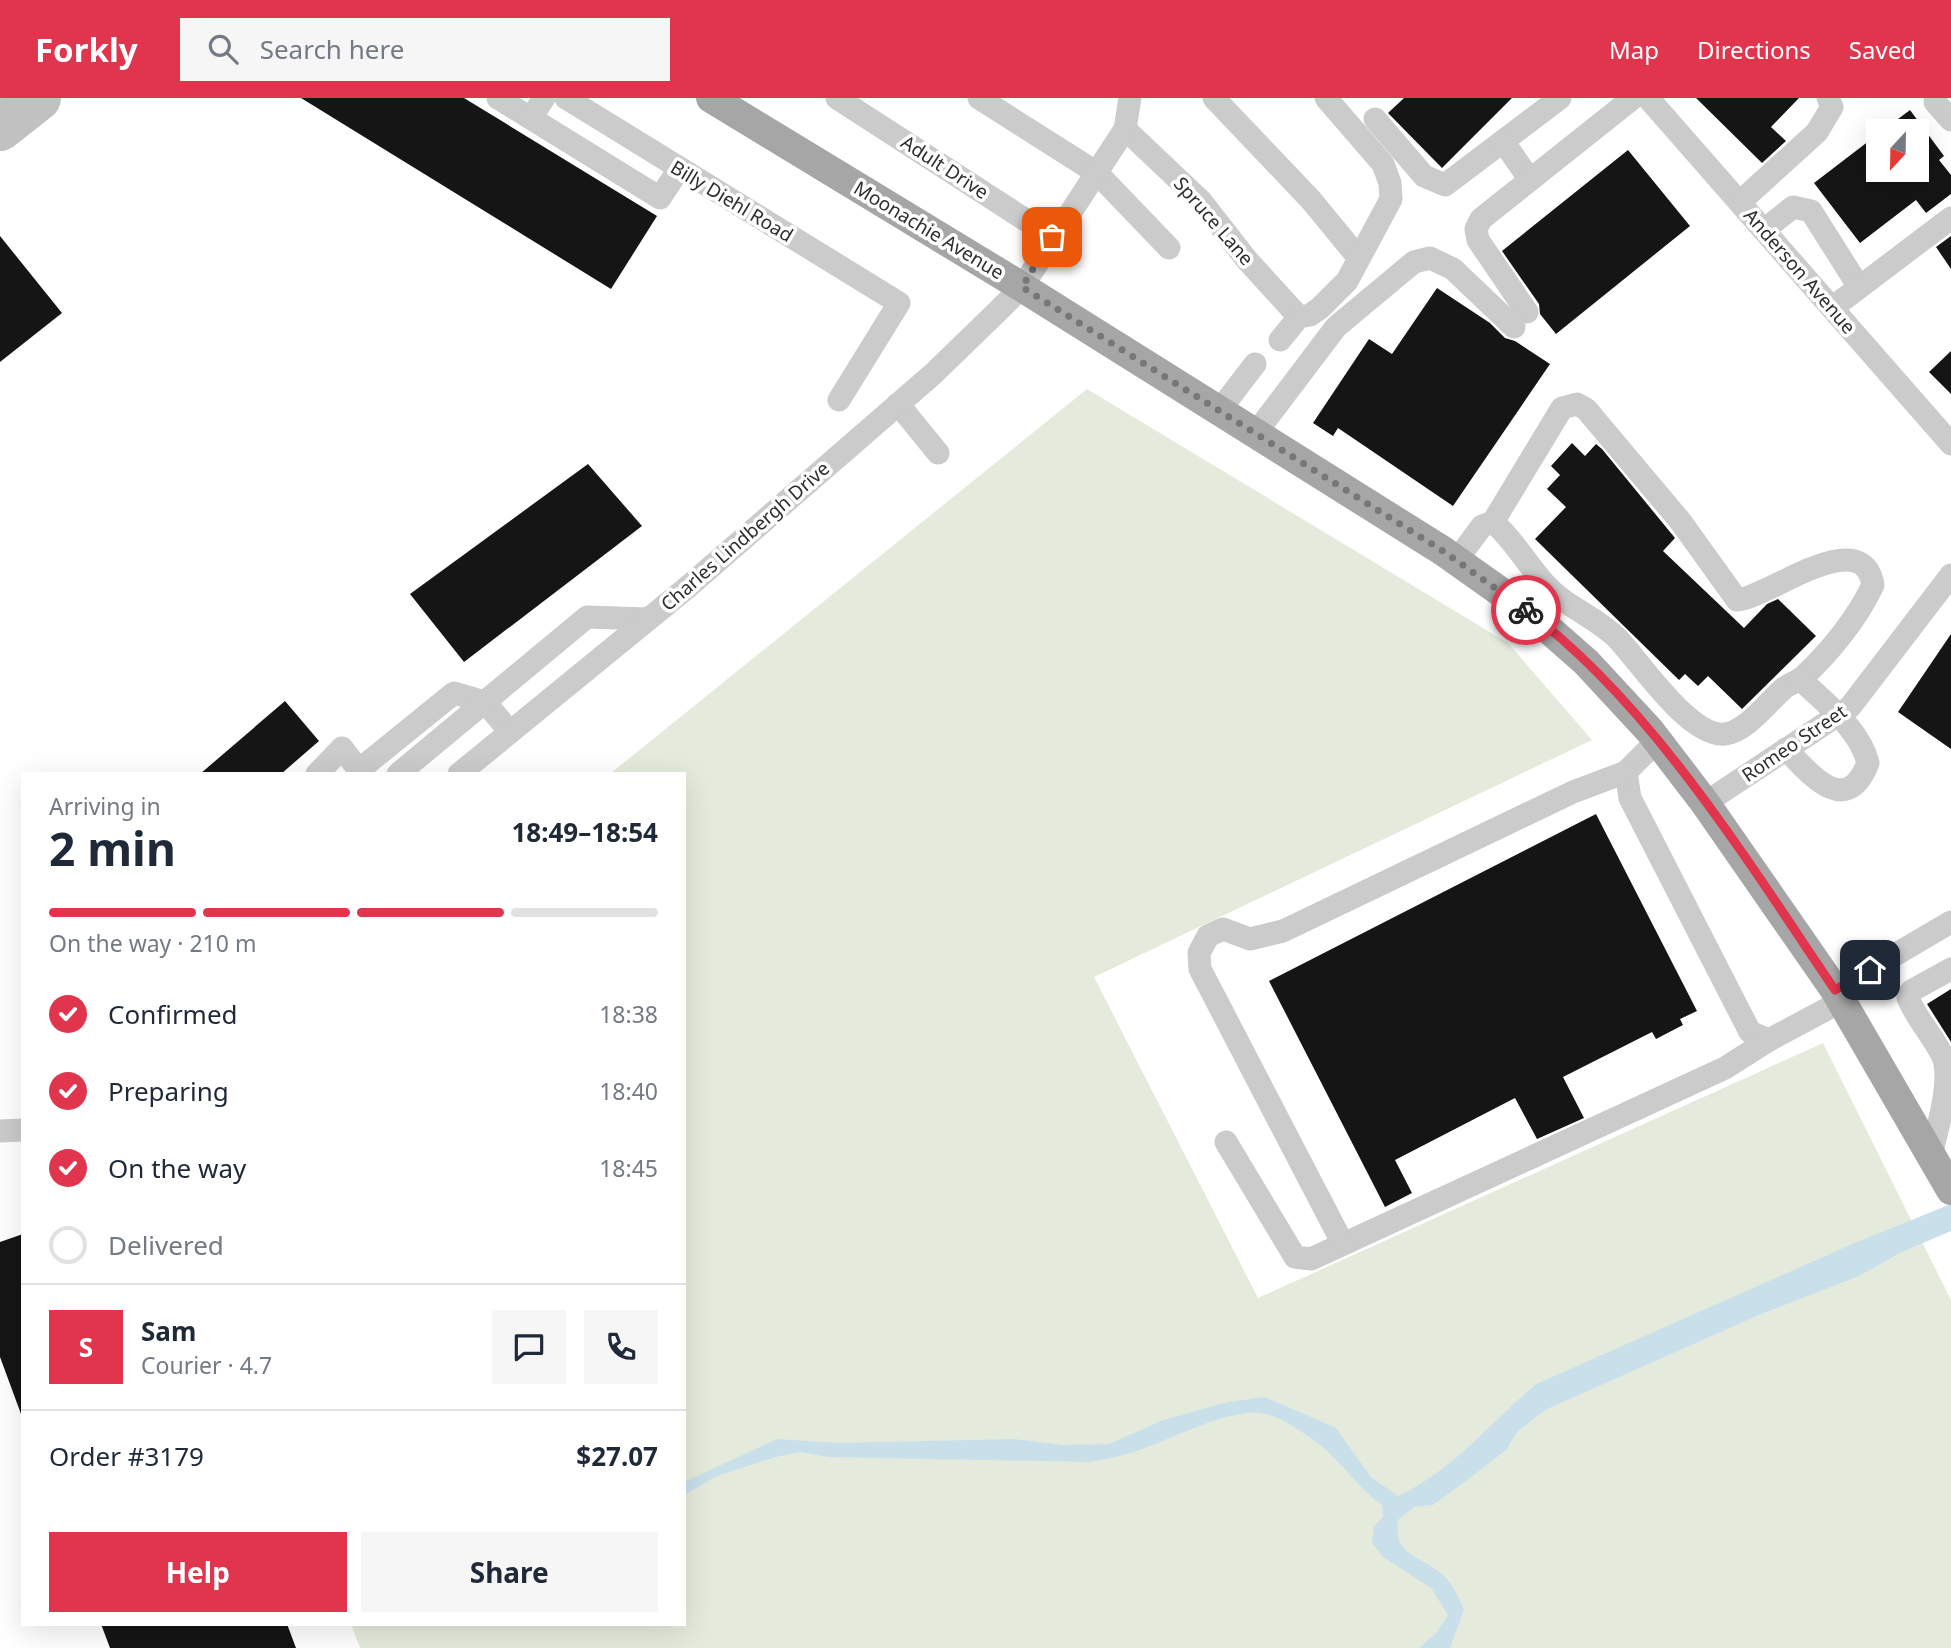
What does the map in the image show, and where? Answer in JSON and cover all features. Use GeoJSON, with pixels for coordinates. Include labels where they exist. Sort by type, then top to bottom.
{"type":"FeatureCollection","features":[{"type":"Feature","properties":{"kind":"main road","name":"Moonachie Avenue"},"geometry":{"type":"LineString","coordinates":[[711,98],[1022,287],[1455,561],[1529,612],[1577,654],[1657,741],[1705,803],[1839,996],[1951,1190]]}},
{"type":"Feature","properties":{"kind":"street"},"geometry":{"type":"LineString","coordinates":[[498,98],[660,198],[679,169]]}},
{"type":"Feature","properties":{"kind":"street"},"geometry":{"type":"LineString","coordinates":[[531,118],[544,98]]}},
{"type":"Feature","properties":{"kind":"street","name":"Billy Diehl Road"},"geometry":{"type":"LineString","coordinates":[[566,98],[899,303],[839,400]]}},
{"type":"Feature","properties":{"kind":"street","name":"Adult Drive"},"geometry":{"type":"LineString","coordinates":[[837,98],[1052,237]]}},
{"type":"Feature","properties":{"kind":"street"},"geometry":{"type":"LineString","coordinates":[[979,98],[1097,173],[1169,248]]}},
{"type":"Feature","properties":{"kind":"street"},"geometry":{"type":"LineString","coordinates":[[1125,129],[1130,98]]}},
{"type":"Feature","properties":{"kind":"street"},"geometry":{"type":"LineString","coordinates":[[1214,98],[1311,200],[1357,256]]}},
{"type":"Feature","properties":{"kind":"street"},"geometry":{"type":"LineString","coordinates":[[1326,98],[1368,128],[1424,176],[1445,186],[1560,98]]}},
{"type":"Feature","properties":{"kind":"street"},"geometry":{"type":"LineString","coordinates":[[1255,434],[1336,327],[1414,262],[1430,258],[1453,269],[1521,320],[1478,240],[1476,229],[1481,219],[1633,98]]}},
{"type":"Feature","properties":{"kind":"street","name":"Anderson Avenue"},"geometry":{"type":"LineString","coordinates":[[1648,98],[1951,443]]}},
{"type":"Feature","properties":{"kind":"street"},"geometry":{"type":"LineString","coordinates":[[1740,202],[1818,132],[1832,107],[1828,98]]}},
{"type":"Feature","properties":{"kind":"street"},"geometry":{"type":"LineString","coordinates":[[1935,102],[1951,120]]}},
{"type":"Feature","properties":{"kind":"street"},"geometry":{"type":"LineString","coordinates":[[1280,340],[1298,317],[1320,309],[1347,281],[1357,256],[1383,217],[1391,199],[1391,183],[1368,128]]}},
{"type":"Feature","properties":{"kind":"street","name":"Charles Lindbergh Drive"},"geometry":{"type":"LineString","coordinates":[[461,772],[648,619],[933,374],[1022,287],[1052,237],[1125,129]]}},
{"type":"Feature","properties":{"kind":"street","name":"Spruce Lane"},"geometry":{"type":"LineString","coordinates":[[1125,129],[1201,201],[1247,260],[1298,317]]}},
{"type":"Feature","properties":{"kind":"street"},"geometry":{"type":"LineString","coordinates":[[1503,142],[1530,180]]}},
{"type":"Feature","properties":{"kind":"street"},"geometry":{"type":"LineString","coordinates":[[1764,230],[1793,207],[1811,211],[1859,287]]}},
{"type":"Feature","properties":{"kind":"street"},"geometry":{"type":"LineString","coordinates":[[1832,308],[1951,218]]}},
{"type":"Feature","properties":{"kind":"street"},"geometry":{"type":"LineString","coordinates":[[1219,411],[1255,364]]}},
{"type":"Feature","properties":{"kind":"street"},"geometry":{"type":"LineString","coordinates":[[898,404],[938,453]]}},
{"type":"Feature","properties":{"kind":"street"},"geometry":{"type":"LineString","coordinates":[[1455,561],[1482,526],[1493,522],[1562,408],[1577,404],[1586,409],[1681,523],[1737,600],[1751,599],[1767,589],[1845,559],[1859,561],[1871,573],[1873,585],[1863,605],[1800,679],[1787,685],[1740,727],[1726,734],[1712,732],[1666,698],[1617,638],[1561,599],[1544,583],[1512,538],[1493,522]]}},
{"type":"Feature","properties":{"kind":"street","name":"Romeo Street"},"geometry":{"type":"LineString","coordinates":[[1705,803],[1850,707],[1951,575]]}},
{"type":"Feature","properties":{"kind":"street"},"geometry":{"type":"LineString","coordinates":[[400,772],[587,617],[648,619]]}},
{"type":"Feature","properties":{"kind":"street"},"geometry":{"type":"LineString","coordinates":[[1786,749],[1817,781],[1831,789],[1843,790],[1855,783],[1868,762],[1866,753],[1838,714],[1800,679]]}},
{"type":"Feature","properties":{"kind":"street"},"geometry":{"type":"LineString","coordinates":[[319,772],[342,748],[360,772],[454,693],[485,702],[510,732]]}},
{"type":"Feature","properties":{"kind":"street"},"geometry":{"type":"LineString","coordinates":[[1343,1244],[1200,970],[1199,953],[1208,936],[1223,929],[1250,939],[1283,931],[1573,792],[1626,772],[1657,741]]}},
{"type":"Feature","properties":{"kind":"street"},"geometry":{"type":"LineString","coordinates":[[1626,772],[1630,798],[1718,975],[1750,1032],[1769,1040]]}},
{"type":"Feature","properties":{"kind":"street"},"geometry":{"type":"LineString","coordinates":[[1226,1142],[1295,1257],[1311,1259],[1725,1068],[1951,922]]}},
{"type":"Feature","properties":{"kind":"street"},"geometry":{"type":"LineString","coordinates":[[1931,1156],[1947,1074],[1943,1058],[1917,1019],[1909,998],[1911,991],[1951,969]]}},
{"type":"Feature","properties":{"kind":"street"},"geometry":{"type":"LineString","coordinates":[[0,1130],[21,1130]]}},
{"type":"Feature","properties":{"kind":"green space"},"geometry":{"type":"Polygon","coordinates":[[[1087,389],[1508,643],[1592,740],[1094,977],[1258,1298],[1823,1043],[1951,1300],[1951,1648],[360,1648],[352,1626],[686,1626],[686,772],[612,772],[1087,389]]]}},
{"type":"Feature","properties":{"kind":"water"},"geometry":{"type":"Polygon","coordinates":[[[1951,1204],[1951,1231],[1902,1252],[1859,1276],[1759,1315],[1545,1410],[1517,1432],[1506,1450],[1466,1481],[1433,1505],[1414,1507],[1398,1520],[1400,1542],[1405,1549],[1444,1576],[1462,1605],[1464,1610],[1450,1648],[1419,1648],[1437,1632],[1448,1615],[1431,1588],[1383,1557],[1372,1543],[1374,1526],[1383,1517],[1382,1505],[1322,1447],[1288,1423],[1267,1414],[1245,1413],[1228,1417],[1118,1457],[1090,1462],[828,1457],[800,1452],[717,1476],[686,1494],[686,1481],[777,1439],[838,1443],[1013,1439],[1064,1445],[1109,1444],[1163,1420],[1228,1402],[1265,1397],[1336,1428],[1371,1477],[1398,1496],[1418,1486],[1453,1460],[1536,1384],[1857,1242],[1951,1204]]]}},
{"type":"Feature","properties":{"kind":"building"},"geometry":{"type":"Polygon","coordinates":[[[301,98],[464,98],[657,216],[611,289],[301,98]]]}},
{"type":"Feature","properties":{"kind":"building"},"geometry":{"type":"Polygon","coordinates":[[[1404,98],[1512,98],[1442,168],[1388,113],[1404,98]]]}},
{"type":"Feature","properties":{"kind":"building"},"geometry":{"type":"Polygon","coordinates":[[[1696,98],[1799,98],[1771,127],[1786,141],[1762,163],[1696,98]]]}},
{"type":"Feature","properties":{"kind":"building"},"geometry":{"type":"Polygon","coordinates":[[[1910,110],[1917,119],[1898,119],[1910,110]]]}},
{"type":"Feature","properties":{"kind":"building"},"geometry":{"type":"Polygon","coordinates":[[[1929,136],[1944,156],[1939,160],[1951,175],[1951,194],[1926,213],[1916,200],[1860,243],[1814,183],[1866,143],[1866,182],[1929,182],[1929,136]]]}},
{"type":"Feature","properties":{"kind":"building"},"geometry":{"type":"Polygon","coordinates":[[[1628,150],[1690,226],[1556,334],[1540,314],[1539,304],[1502,251],[1628,150]]]}},
{"type":"Feature","properties":{"kind":"building"},"geometry":{"type":"Polygon","coordinates":[[[0,236],[62,313],[0,362],[0,236]]]}},
{"type":"Feature","properties":{"kind":"building"},"geometry":{"type":"Polygon","coordinates":[[[1951,236],[1951,269],[1936,247],[1951,236]]]}},
{"type":"Feature","properties":{"kind":"building"},"geometry":{"type":"Polygon","coordinates":[[[1437,288],[1490,323],[1505,338],[1515,341],[1550,364],[1453,506],[1338,428],[1333,436],[1313,423],[1369,339],[1392,354],[1437,288]]]}},
{"type":"Feature","properties":{"kind":"building"},"geometry":{"type":"Polygon","coordinates":[[[1951,351],[1951,394],[1929,372],[1951,351]]]}},
{"type":"Feature","properties":{"kind":"building"},"geometry":{"type":"Polygon","coordinates":[[[1572,443],[1585,456],[1596,444],[1602,449],[1675,538],[1663,551],[1744,628],[1767,604],[1778,599],[1816,636],[1742,709],[1708,676],[1698,686],[1685,674],[1679,680],[1535,539],[1566,507],[1547,489],[1560,475],[1551,466],[1572,443]]]}},
{"type":"Feature","properties":{"kind":"building"},"geometry":{"type":"Polygon","coordinates":[[[588,464],[642,526],[464,662],[410,594],[588,464]]]}},
{"type":"Feature","properties":{"kind":"building"},"geometry":{"type":"Polygon","coordinates":[[[1951,634],[1951,749],[1898,712],[1951,634]]]}},
{"type":"Feature","properties":{"kind":"building"},"geometry":{"type":"Polygon","coordinates":[[[285,701],[319,741],[283,772],[202,772],[285,701]]]}},
{"type":"Feature","properties":{"kind":"building"},"geometry":{"type":"Polygon","coordinates":[[[1596,814],[1697,1011],[1680,1019],[1683,1025],[1656,1039],[1652,1032],[1563,1077],[1584,1118],[1537,1139],[1515,1098],[1395,1160],[1412,1193],[1385,1207],[1269,981],[1596,814]]]}},
{"type":"Feature","properties":{"kind":"building"},"geometry":{"type":"Polygon","coordinates":[[[1951,989],[1951,1042],[1927,1004],[1951,989]]]}},
{"type":"Feature","properties":{"kind":"building"},"geometry":{"type":"Polygon","coordinates":[[[21,1235],[21,1414],[0,1357],[0,1242],[21,1235]]]}},
{"type":"Feature","properties":{"kind":"building"},"geometry":{"type":"Polygon","coordinates":[[[102,1626],[288,1626],[296,1648],[110,1648],[102,1626]]]}},
{"type":"Feature","properties":{"kind":"taxiway"},"geometry":{"type":"LineString","coordinates":[[0,128],[38,98]]}},
{"type":"Feature","properties":{"kind":"way so far"},"geometry":{"type":"LineString","coordinates":[[1052,237],[1022,287],[1443,551],[1526,610]]}},
{"type":"Feature","properties":{"kind":"route"},"geometry":{"type":"LineString","coordinates":[[1526,610],[1586,663],[1650,731],[1766,888],[1835,990],[1870,970]]}}]}
